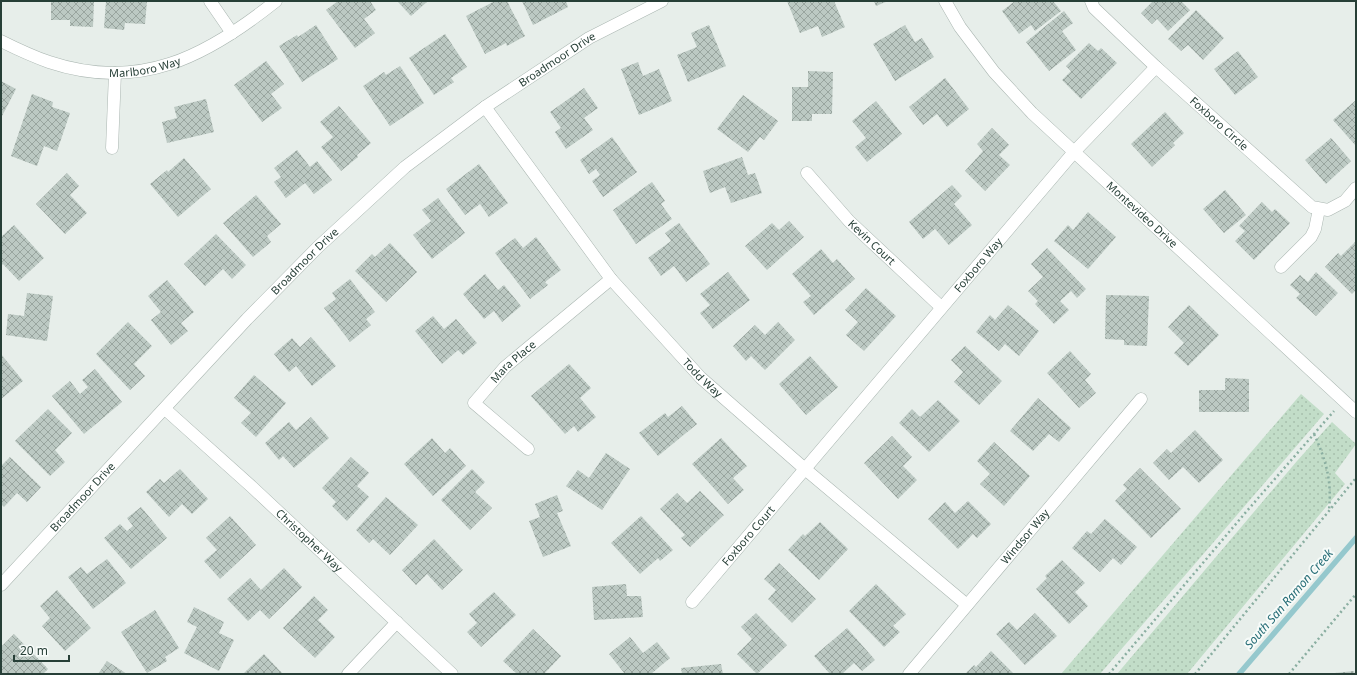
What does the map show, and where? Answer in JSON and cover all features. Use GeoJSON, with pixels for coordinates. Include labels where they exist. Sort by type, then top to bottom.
{"type":"FeatureCollection","features":[{"type":"Feature","properties":{"kind":"street"},"geometry":{"type":"LineString","coordinates":[[210,1],[232,33]]}},
{"type":"Feature","properties":{"kind":"street","name":"Marlboro Way"},"geometry":{"type":"LineString","coordinates":[[1,41],[50,62],[73,68],[115,73],[154,69],[182,60],[205,50],[232,33],[276,1]]}},
{"type":"Feature","properties":{"kind":"street","name":"Broadmoor Drive"},"geometry":{"type":"LineString","coordinates":[[1,585],[247,319],[318,247],[405,166],[484,107],[590,38],[662,1]]}},
{"type":"Feature","properties":{"kind":"street","name":"Montevideo Drive"},"geometry":{"type":"LineString","coordinates":[[945,1],[960,27],[994,72],[1032,113],[1261,326],[1356,412]]}},
{"type":"Feature","properties":{"kind":"street","name":"Foxboro Circle"},"geometry":{"type":"LineString","coordinates":[[1091,1],[1094,8],[1156,67],[1312,207],[1319,209]]}},
{"type":"Feature","properties":{"kind":"street","name":"Foxboro Way"},"geometry":{"type":"LineString","coordinates":[[805,469],[1074,152],[1156,67]]}},
{"type":"Feature","properties":{"kind":"street"},"geometry":{"type":"LineString","coordinates":[[112,148],[115,73]]}},
{"type":"Feature","properties":{"kind":"street","name":"Todd Way"},"geometry":{"type":"LineString","coordinates":[[484,107],[611,279],[701,378],[805,469],[966,605]]}},
{"type":"Feature","properties":{"kind":"street","name":"Kevin Court"},"geometry":{"type":"LineString","coordinates":[[807,173],[849,221],[941,307]]}},
{"type":"Feature","properties":{"kind":"street"},"geometry":{"type":"LineString","coordinates":[[1281,267],[1311,236],[1315,229],[1319,209],[1328,210],[1346,201],[1356,188]]}},
{"type":"Feature","properties":{"kind":"street","name":"Mara Place"},"geometry":{"type":"LineString","coordinates":[[528,450],[474,403],[505,367],[611,279]]}},
{"type":"Feature","properties":{"kind":"street","name":"Windsor Way"},"geometry":{"type":"LineString","coordinates":[[909,674],[1141,399]]}},
{"type":"Feature","properties":{"kind":"street","name":"Christopher Way"},"geometry":{"type":"LineString","coordinates":[[165,409],[252,487],[452,674]]}},
{"type":"Feature","properties":{"kind":"street","name":"Foxboro Court"},"geometry":{"type":"LineString","coordinates":[[692,602],[805,469]]}},
{"type":"Feature","properties":{"kind":"street"},"geometry":{"type":"LineString","coordinates":[[348,674],[397,622]]}},
{"type":"Feature","properties":{"kind":"path"},"geometry":{"type":"LineString","coordinates":[[1109,674],[1343,400]]}},
{"type":"Feature","properties":{"kind":"path"},"geometry":{"type":"LineString","coordinates":[[1314,434],[1322,451],[1328,472],[1330,486],[1329,510]]}},
{"type":"Feature","properties":{"kind":"path"},"geometry":{"type":"LineString","coordinates":[[1195,674],[1356,478]]}},
{"type":"Feature","properties":{"kind":"path"},"geometry":{"type":"LineString","coordinates":[[1289,674],[1356,594]]}},
{"type":"Feature","properties":{"kind":"green space"},"geometry":{"type":"Polygon","coordinates":[[[1301,394],[1324,414],[1100,674],[1061,674],[1301,394]]]}},
{"type":"Feature","properties":{"kind":"green space"},"geometry":{"type":"Polygon","coordinates":[[[1332,422],[1356,444],[1335,473],[1345,484],[1187,674],[1117,674],[1297,461],[1332,422]]]}},
{"type":"Feature","properties":{"kind":"building"},"geometry":{"type":"Polygon","coordinates":[[[51,1],[94,1],[93,27],[70,26],[70,20],[51,20],[51,1]]]}},
{"type":"Feature","properties":{"kind":"building"},"geometry":{"type":"Polygon","coordinates":[[[106,1],[147,1],[145,24],[125,23],[124,30],[104,28],[106,1]]]}},
{"type":"Feature","properties":{"kind":"building"},"geometry":{"type":"Polygon","coordinates":[[[338,1],[370,1],[376,10],[364,19],[375,33],[355,48],[326,10],[338,1]]]}},
{"type":"Feature","properties":{"kind":"building"},"geometry":{"type":"Polygon","coordinates":[[[397,1],[428,1],[411,16],[397,1]]]}},
{"type":"Feature","properties":{"kind":"building"},"geometry":{"type":"Polygon","coordinates":[[[495,1],[507,1],[525,36],[507,46],[506,43],[485,54],[466,16],[495,1]]]}},
{"type":"Feature","properties":{"kind":"building"},"geometry":{"type":"Polygon","coordinates":[[[522,1],[566,1],[568,7],[533,25],[522,1]]]}},
{"type":"Feature","properties":{"kind":"building"},"geometry":{"type":"Polygon","coordinates":[[[787,1],[834,1],[845,27],[822,37],[818,26],[800,33],[787,1]]]}},
{"type":"Feature","properties":{"kind":"building"},"geometry":{"type":"Polygon","coordinates":[[[874,1],[888,1],[876,6],[874,1]]]}},
{"type":"Feature","properties":{"kind":"building"},"geometry":{"type":"Polygon","coordinates":[[[1015,1],[1053,1],[1061,11],[1035,31],[1031,25],[1019,34],[1002,11],[1015,1]]]}},
{"type":"Feature","properties":{"kind":"building"},"geometry":{"type":"Polygon","coordinates":[[[1153,1],[1181,1],[1190,10],[1168,31],[1157,19],[1152,24],[1141,13],[1153,1]]]}},
{"type":"Feature","properties":{"kind":"building"},"geometry":{"type":"Polygon","coordinates":[[[1196,10],[1224,38],[1203,60],[1188,45],[1181,51],[1168,39],[1196,10]]]}},
{"type":"Feature","properties":{"kind":"building"},"geometry":{"type":"Polygon","coordinates":[[[1064,11],[1073,23],[1062,31],[1076,50],[1049,71],[1026,42],[1064,11]]]}},
{"type":"Feature","properties":{"kind":"building"},"geometry":{"type":"Polygon","coordinates":[[[316,25],[338,59],[302,82],[279,46],[297,35],[298,37],[316,25]]]}},
{"type":"Feature","properties":{"kind":"building"},"geometry":{"type":"Polygon","coordinates":[[[709,25],[726,66],[688,82],[677,55],[697,47],[691,33],[709,25]]]}},
{"type":"Feature","properties":{"kind":"building"},"geometry":{"type":"Polygon","coordinates":[[[905,25],[915,42],[922,38],[934,57],[895,81],[873,44],[905,25]]]}},
{"type":"Feature","properties":{"kind":"building"},"geometry":{"type":"Polygon","coordinates":[[[445,34],[467,67],[451,78],[454,82],[434,95],[409,58],[445,34]]]}},
{"type":"Feature","properties":{"kind":"building"},"geometry":{"type":"Polygon","coordinates":[[[1089,43],[1098,51],[1101,48],[1117,63],[1081,99],[1062,80],[1071,71],[1066,66],[1089,43]]]}},
{"type":"Feature","properties":{"kind":"building"},"geometry":{"type":"Polygon","coordinates":[[[1238,51],[1258,77],[1235,95],[1214,69],[1238,51]]]}},
{"type":"Feature","properties":{"kind":"building"},"geometry":{"type":"Polygon","coordinates":[[[266,61],[284,84],[271,94],[282,108],[262,122],[234,85],[266,61]]]}},
{"type":"Feature","properties":{"kind":"building"},"geometry":{"type":"Polygon","coordinates":[[[638,62],[643,76],[659,69],[672,101],[639,115],[621,69],[638,62]]]}},
{"type":"Feature","properties":{"kind":"building"},"geometry":{"type":"Polygon","coordinates":[[[400,66],[424,103],[390,126],[363,86],[384,72],[386,75],[400,66]]]}},
{"type":"Feature","properties":{"kind":"building"},"geometry":{"type":"Polygon","coordinates":[[[808,71],[833,72],[832,114],[812,114],[812,121],[792,121],[792,87],[808,87],[808,71]]]}},
{"type":"Feature","properties":{"kind":"building"},"geometry":{"type":"Polygon","coordinates":[[[945,78],[969,109],[947,127],[937,114],[923,125],[909,107],[945,78]]]}},
{"type":"Feature","properties":{"kind":"building"},"geometry":{"type":"Polygon","coordinates":[[[1,81],[16,89],[1,118],[1,81]]]}},
{"type":"Feature","properties":{"kind":"building"},"geometry":{"type":"Polygon","coordinates":[[[584,88],[598,108],[584,118],[593,130],[566,149],[555,132],[561,128],[550,112],[584,88]]]}},
{"type":"Feature","properties":{"kind":"building"},"geometry":{"type":"Polygon","coordinates":[[[32,94],[53,102],[52,107],[70,113],[57,151],[44,146],[37,166],[11,156],[32,94]]]}},
{"type":"Feature","properties":{"kind":"building"},"geometry":{"type":"Polygon","coordinates":[[[743,95],[778,121],[764,140],[760,137],[748,152],[717,129],[743,95]]]}},
{"type":"Feature","properties":{"kind":"building"},"geometry":{"type":"Polygon","coordinates":[[[206,99],[214,132],[167,143],[162,122],[177,118],[174,107],[206,99]]]}},
{"type":"Feature","properties":{"kind":"building"},"geometry":{"type":"Polygon","coordinates":[[[1356,100],[1356,146],[1333,120],[1356,100]]]}},
{"type":"Feature","properties":{"kind":"building"},"geometry":{"type":"Polygon","coordinates":[[[876,101],[902,134],[867,162],[855,147],[866,138],[852,121],[876,101]]]}},
{"type":"Feature","properties":{"kind":"building"},"geometry":{"type":"Polygon","coordinates":[[[339,106],[371,143],[357,155],[358,157],[341,171],[321,147],[333,137],[320,122],[339,106]]]}},
{"type":"Feature","properties":{"kind":"building"},"geometry":{"type":"Polygon","coordinates":[[[1165,112],[1184,133],[1173,143],[1175,145],[1152,167],[1131,144],[1165,112]]]}},
{"type":"Feature","properties":{"kind":"building"},"geometry":{"type":"Polygon","coordinates":[[[992,128],[1009,145],[999,155],[1010,165],[985,191],[965,171],[983,151],[977,144],[992,128]]]}},
{"type":"Feature","properties":{"kind":"building"},"geometry":{"type":"Polygon","coordinates":[[[612,137],[637,172],[603,197],[592,181],[600,175],[596,169],[589,174],[580,160],[612,137]]]}},
{"type":"Feature","properties":{"kind":"building"},"geometry":{"type":"Polygon","coordinates":[[[1331,138],[1351,161],[1326,184],[1305,160],[1331,138]]]}},
{"type":"Feature","properties":{"kind":"building"},"geometry":{"type":"Polygon","coordinates":[[[297,150],[310,167],[317,161],[332,180],[314,194],[305,183],[286,198],[274,182],[281,177],[274,168],[297,150]]]}},
{"type":"Feature","properties":{"kind":"building"},"geometry":{"type":"Polygon","coordinates":[[[742,157],[748,175],[755,173],[762,193],[731,203],[725,187],[710,193],[703,171],[742,157]]]}},
{"type":"Feature","properties":{"kind":"building"},"geometry":{"type":"Polygon","coordinates":[[[184,158],[211,189],[178,217],[150,184],[167,170],[168,172],[184,158]]]}},
{"type":"Feature","properties":{"kind":"building"},"geometry":{"type":"Polygon","coordinates":[[[479,164],[508,203],[489,217],[480,204],[465,215],[446,189],[479,164]]]}},
{"type":"Feature","properties":{"kind":"building"},"geometry":{"type":"Polygon","coordinates":[[[67,173],[79,186],[70,195],[87,213],[65,234],[36,204],[67,173]]]}},
{"type":"Feature","properties":{"kind":"building"},"geometry":{"type":"Polygon","coordinates":[[[652,182],[665,201],[661,204],[672,219],[636,244],[613,210],[652,182]]]}},
{"type":"Feature","properties":{"kind":"building"},"geometry":{"type":"Polygon","coordinates":[[[952,185],[962,196],[954,204],[972,225],[949,245],[935,229],[923,239],[909,222],[952,185]]]}},
{"type":"Feature","properties":{"kind":"building"},"geometry":{"type":"Polygon","coordinates":[[[1225,190],[1246,215],[1224,233],[1203,209],[1225,190]]]}},
{"type":"Feature","properties":{"kind":"building"},"geometry":{"type":"Polygon","coordinates":[[[256,195],[281,224],[267,236],[271,242],[253,257],[223,223],[256,195]]]}},
{"type":"Feature","properties":{"kind":"building"},"geometry":{"type":"Polygon","coordinates":[[[438,198],[465,233],[432,259],[413,235],[431,221],[422,210],[438,198]]]}},
{"type":"Feature","properties":{"kind":"building"},"geometry":{"type":"Polygon","coordinates":[[[1262,202],[1272,212],[1275,209],[1290,223],[1254,260],[1235,241],[1245,231],[1239,226],[1262,202]]]}},
{"type":"Feature","properties":{"kind":"building"},"geometry":{"type":"Polygon","coordinates":[[[1088,212],[1116,237],[1088,269],[1054,241],[1068,225],[1073,230],[1088,212]]]}},
{"type":"Feature","properties":{"kind":"building"},"geometry":{"type":"Polygon","coordinates":[[[789,221],[804,237],[767,270],[745,246],[772,223],[779,230],[789,221]]]}},
{"type":"Feature","properties":{"kind":"building"},"geometry":{"type":"Polygon","coordinates":[[[679,223],[710,264],[686,282],[674,266],[661,276],[648,258],[671,241],[665,233],[679,223]]]}},
{"type":"Feature","properties":{"kind":"building"},"geometry":{"type":"Polygon","coordinates":[[[14,225],[44,258],[19,281],[3,264],[1,266],[1,237],[14,225]]]}},
{"type":"Feature","properties":{"kind":"building"},"geometry":{"type":"Polygon","coordinates":[[[216,234],[246,265],[232,279],[223,269],[205,286],[184,264],[216,234]]]}},
{"type":"Feature","properties":{"kind":"building"},"geometry":{"type":"Polygon","coordinates":[[[536,237],[561,270],[545,282],[548,285],[530,299],[495,253],[515,238],[523,248],[536,237]]]}},
{"type":"Feature","properties":{"kind":"building"},"geometry":{"type":"Polygon","coordinates":[[[1355,242],[1356,290],[1352,294],[1325,267],[1338,253],[1341,256],[1355,242]]]}},
{"type":"Feature","properties":{"kind":"building"},"geometry":{"type":"Polygon","coordinates":[[[390,243],[417,272],[386,302],[355,271],[372,254],[375,257],[390,243]]]}},
{"type":"Feature","properties":{"kind":"building"},"geometry":{"type":"Polygon","coordinates":[[[1047,248],[1086,289],[1077,298],[1071,291],[1060,301],[1069,310],[1054,324],[1035,304],[1038,301],[1028,291],[1043,277],[1031,264],[1047,248]]]}},
{"type":"Feature","properties":{"kind":"building"},"geometry":{"type":"Polygon","coordinates":[[[821,249],[833,263],[837,259],[855,279],[814,315],[803,302],[811,296],[792,274],[821,249]]]}},
{"type":"Feature","properties":{"kind":"building"},"geometry":{"type":"Polygon","coordinates":[[[728,272],[750,300],[713,329],[700,313],[710,305],[700,294],[728,272]]]}},
{"type":"Feature","properties":{"kind":"building"},"geometry":{"type":"Polygon","coordinates":[[[1316,272],[1338,293],[1316,316],[1296,298],[1300,294],[1290,285],[1300,275],[1308,282],[1316,272]]]}},
{"type":"Feature","properties":{"kind":"building"},"geometry":{"type":"Polygon","coordinates":[[[485,274],[498,290],[504,285],[521,306],[502,322],[494,311],[484,319],[463,294],[485,274]]]}},
{"type":"Feature","properties":{"kind":"building"},"geometry":{"type":"Polygon","coordinates":[[[350,279],[375,312],[366,319],[371,325],[350,342],[324,308],[336,299],[332,293],[350,279]]]}},
{"type":"Feature","properties":{"kind":"building"},"geometry":{"type":"Polygon","coordinates":[[[167,280],[194,312],[181,323],[188,331],[171,345],[151,320],[161,312],[148,296],[167,280]]]}},
{"type":"Feature","properties":{"kind":"building"},"geometry":{"type":"Polygon","coordinates":[[[866,288],[896,316],[864,351],[846,335],[858,322],[845,310],[866,288]]]}},
{"type":"Feature","properties":{"kind":"building"},"geometry":{"type":"Polygon","coordinates":[[[27,293],[53,296],[47,341],[6,335],[8,314],[24,316],[27,293]]]}},
{"type":"Feature","properties":{"kind":"building"},"geometry":{"type":"Polygon","coordinates":[[[1106,295],[1149,296],[1147,346],[1124,345],[1124,340],[1105,339],[1106,295]]]}},
{"type":"Feature","properties":{"kind":"building"},"geometry":{"type":"Polygon","coordinates":[[[1008,305],[1039,331],[1019,356],[1005,344],[999,351],[976,332],[990,315],[995,320],[1008,305]]]}},
{"type":"Feature","properties":{"kind":"building"},"geometry":{"type":"Polygon","coordinates":[[[1189,305],[1219,335],[1188,366],[1174,353],[1184,343],[1168,327],[1189,305]]]}},
{"type":"Feature","properties":{"kind":"building"},"geometry":{"type":"Polygon","coordinates":[[[433,316],[444,329],[456,319],[477,343],[463,355],[458,350],[442,364],[415,331],[433,316]]]}},
{"type":"Feature","properties":{"kind":"building"},"geometry":{"type":"Polygon","coordinates":[[[128,322],[152,346],[134,364],[145,376],[130,390],[96,354],[128,322]]]}},
{"type":"Feature","properties":{"kind":"building"},"geometry":{"type":"Polygon","coordinates":[[[778,322],[795,340],[765,370],[751,356],[746,361],[733,346],[755,325],[765,335],[778,322]]]}},
{"type":"Feature","properties":{"kind":"building"},"geometry":{"type":"Polygon","coordinates":[[[311,337],[336,366],[312,386],[296,366],[289,372],[274,354],[292,338],[300,347],[311,337]]]}},
{"type":"Feature","properties":{"kind":"building"},"geometry":{"type":"Polygon","coordinates":[[[965,346],[1002,381],[979,405],[954,382],[963,372],[951,360],[965,346]]]}},
{"type":"Feature","properties":{"kind":"building"},"geometry":{"type":"Polygon","coordinates":[[[1070,351],[1091,374],[1085,380],[1096,393],[1079,408],[1047,373],[1070,351]]]}},
{"type":"Feature","properties":{"kind":"building"},"geometry":{"type":"Polygon","coordinates":[[[1,354],[23,381],[1,399],[1,354]]]}},
{"type":"Feature","properties":{"kind":"building"},"geometry":{"type":"Polygon","coordinates":[[[810,356],[838,387],[806,415],[779,384],[810,356]]]}},
{"type":"Feature","properties":{"kind":"building"},"geometry":{"type":"Polygon","coordinates":[[[569,364],[591,388],[580,398],[596,417],[578,432],[574,426],[565,434],[531,396],[569,364]]]}},
{"type":"Feature","properties":{"kind":"building"},"geometry":{"type":"Polygon","coordinates":[[[95,369],[122,402],[84,434],[52,396],[70,381],[80,394],[88,387],[82,380],[95,369]]]}},
{"type":"Feature","properties":{"kind":"building"},"geometry":{"type":"Polygon","coordinates":[[[254,375],[286,403],[256,437],[241,423],[251,413],[234,398],[254,375]]]}},
{"type":"Feature","properties":{"kind":"building"},"geometry":{"type":"Polygon","coordinates":[[[1225,378],[1249,379],[1249,412],[1199,412],[1199,390],[1225,390],[1225,378]]]}},
{"type":"Feature","properties":{"kind":"building"},"geometry":{"type":"Polygon","coordinates":[[[1038,398],[1071,428],[1059,442],[1049,434],[1033,451],[1010,431],[1038,398]]]}},
{"type":"Feature","properties":{"kind":"building"},"geometry":{"type":"Polygon","coordinates":[[[938,400],[960,421],[929,452],[899,423],[912,409],[920,417],[938,400]]]}},
{"type":"Feature","properties":{"kind":"building"},"geometry":{"type":"Polygon","coordinates":[[[682,406],[697,424],[658,456],[639,433],[665,413],[668,417],[682,406]]]}},
{"type":"Feature","properties":{"kind":"building"},"geometry":{"type":"Polygon","coordinates":[[[48,409],[72,433],[55,450],[65,462],[50,476],[15,441],[48,409]]]}},
{"type":"Feature","properties":{"kind":"building"},"geometry":{"type":"Polygon","coordinates":[[[311,417],[329,438],[294,468],[283,456],[279,460],[265,443],[289,422],[296,430],[311,417]]]}},
{"type":"Feature","properties":{"kind":"building"},"geometry":{"type":"Polygon","coordinates":[[[1195,430],[1223,460],[1199,483],[1183,467],[1169,480],[1153,463],[1167,449],[1171,453],[1195,430]]]}},
{"type":"Feature","properties":{"kind":"building"},"geometry":{"type":"Polygon","coordinates":[[[892,436],[912,457],[903,466],[917,480],[898,499],[864,463],[892,436]]]}},
{"type":"Feature","properties":{"kind":"building"},"geometry":{"type":"Polygon","coordinates":[[[432,438],[445,453],[450,448],[466,466],[433,496],[404,464],[432,438]]]}},
{"type":"Feature","properties":{"kind":"building"},"geometry":{"type":"Polygon","coordinates":[[[721,438],[747,466],[733,478],[744,490],[728,504],[692,464],[721,438]]]}},
{"type":"Feature","properties":{"kind":"building"},"geometry":{"type":"Polygon","coordinates":[[[994,442],[1030,476],[1004,506],[980,484],[990,474],[977,461],[994,442]]]}},
{"type":"Feature","properties":{"kind":"building"},"geometry":{"type":"Polygon","coordinates":[[[606,453],[630,469],[602,510],[566,486],[578,470],[589,478],[606,453]]]}},
{"type":"Feature","properties":{"kind":"building"},"geometry":{"type":"Polygon","coordinates":[[[10,457],[41,487],[27,502],[17,493],[4,507],[1,504],[1,466],[10,457]]]}},
{"type":"Feature","properties":{"kind":"building"},"geometry":{"type":"Polygon","coordinates":[[[351,457],[369,473],[357,486],[369,497],[347,521],[332,506],[336,502],[322,488],[351,457]]]}},
{"type":"Feature","properties":{"kind":"building"},"geometry":{"type":"Polygon","coordinates":[[[1140,468],[1181,509],[1151,538],[1115,501],[1127,489],[1123,485],[1140,468]]]}},
{"type":"Feature","properties":{"kind":"building"},"geometry":{"type":"Polygon","coordinates":[[[180,469],[208,499],[192,514],[182,504],[169,517],[146,492],[160,479],[164,483],[180,469]]]}},
{"type":"Feature","properties":{"kind":"building"},"geometry":{"type":"Polygon","coordinates":[[[472,469],[485,482],[475,492],[492,508],[470,530],[441,500],[472,469]]]}},
{"type":"Feature","properties":{"kind":"building"},"geometry":{"type":"Polygon","coordinates":[[[700,491],[724,515],[690,547],[681,538],[685,535],[660,509],[677,493],[687,503],[700,491]]]}},
{"type":"Feature","properties":{"kind":"building"},"geometry":{"type":"Polygon","coordinates":[[[557,495],[563,511],[557,513],[571,546],[543,557],[529,521],[540,517],[535,504],[557,495]]]}},
{"type":"Feature","properties":{"kind":"building"},"geometry":{"type":"Polygon","coordinates":[[[386,497],[418,525],[390,555],[373,539],[369,543],[356,530],[386,497]]]}},
{"type":"Feature","properties":{"kind":"building"},"geometry":{"type":"Polygon","coordinates":[[[968,501],[991,524],[977,538],[973,534],[958,549],[928,519],[945,502],[955,513],[968,501]]]}},
{"type":"Feature","properties":{"kind":"building"},"geometry":{"type":"Polygon","coordinates":[[[141,507],[167,538],[131,569],[104,538],[120,524],[127,531],[133,526],[127,518],[141,507]]]}},
{"type":"Feature","properties":{"kind":"building"},"geometry":{"type":"Polygon","coordinates":[[[230,516],[256,545],[220,579],[204,561],[217,550],[206,538],[230,516]]]}},
{"type":"Feature","properties":{"kind":"building"},"geometry":{"type":"Polygon","coordinates":[[[641,516],[673,550],[660,561],[658,558],[640,574],[611,543],[641,516]]]}},
{"type":"Feature","properties":{"kind":"building"},"geometry":{"type":"Polygon","coordinates":[[[1105,519],[1137,547],[1121,565],[1113,558],[1100,572],[1072,548],[1087,531],[1091,534],[1105,519]]]}},
{"type":"Feature","properties":{"kind":"building"},"geometry":{"type":"Polygon","coordinates":[[[820,522],[848,549],[819,580],[788,550],[803,534],[805,536],[820,522]]]}},
{"type":"Feature","properties":{"kind":"building"},"geometry":{"type":"Polygon","coordinates":[[[434,539],[463,570],[442,590],[427,574],[416,585],[402,570],[434,539]]]}},
{"type":"Feature","properties":{"kind":"building"},"geometry":{"type":"Polygon","coordinates":[[[107,559],[126,583],[93,609],[68,577],[81,567],[87,574],[107,559]]]}},
{"type":"Feature","properties":{"kind":"building"},"geometry":{"type":"Polygon","coordinates":[[[1062,560],[1085,583],[1075,592],[1088,606],[1069,624],[1036,589],[1047,578],[1045,576],[1062,560]]]}},
{"type":"Feature","properties":{"kind":"building"},"geometry":{"type":"Polygon","coordinates":[[[779,563],[816,599],[792,623],[768,599],[776,590],[764,579],[779,563]]]}},
{"type":"Feature","properties":{"kind":"building"},"geometry":{"type":"Polygon","coordinates":[[[284,568],[302,587],[269,619],[260,610],[248,621],[227,599],[250,578],[261,590],[284,568]]]}},
{"type":"Feature","properties":{"kind":"building"},"geometry":{"type":"Polygon","coordinates":[[[626,584],[627,596],[641,596],[643,617],[594,620],[592,587],[626,584]]]}},
{"type":"Feature","properties":{"kind":"building"},"geometry":{"type":"Polygon","coordinates":[[[876,584],[906,614],[893,626],[900,632],[884,647],[849,611],[876,584]]]}},
{"type":"Feature","properties":{"kind":"building"},"geometry":{"type":"Polygon","coordinates":[[[57,590],[91,628],[65,651],[42,626],[50,618],[40,606],[57,590]]]}},
{"type":"Feature","properties":{"kind":"building"},"geometry":{"type":"Polygon","coordinates":[[[494,592],[516,615],[481,647],[467,632],[477,623],[469,614],[494,592]]]}},
{"type":"Feature","properties":{"kind":"building"},"geometry":{"type":"Polygon","coordinates":[[[314,596],[328,610],[318,620],[335,637],[315,658],[283,628],[314,596]]]}},
{"type":"Feature","properties":{"kind":"building"},"geometry":{"type":"Polygon","coordinates":[[[194,607],[224,622],[219,633],[234,640],[219,671],[184,653],[197,627],[187,622],[194,607]]]}},
{"type":"Feature","properties":{"kind":"building"},"geometry":{"type":"Polygon","coordinates":[[[155,610],[179,648],[165,657],[167,661],[147,673],[121,632],[155,610]]]}},
{"type":"Feature","properties":{"kind":"building"},"geometry":{"type":"Polygon","coordinates":[[[756,613],[787,645],[757,674],[737,654],[752,639],[741,627],[756,613]]]}},
{"type":"Feature","properties":{"kind":"building"},"geometry":{"type":"Polygon","coordinates":[[[1035,613],[1057,636],[1025,665],[996,634],[1009,622],[1017,630],[1035,613]]]}},
{"type":"Feature","properties":{"kind":"building"},"geometry":{"type":"Polygon","coordinates":[[[847,628],[875,660],[862,671],[854,663],[842,674],[830,674],[814,656],[847,628]]]}},
{"type":"Feature","properties":{"kind":"building"},"geometry":{"type":"Polygon","coordinates":[[[533,629],[561,656],[544,674],[517,674],[503,661],[533,629]]]}},
{"type":"Feature","properties":{"kind":"building"},"geometry":{"type":"Polygon","coordinates":[[[14,634],[48,669],[43,674],[1,674],[1,647],[14,634]]]}},
{"type":"Feature","properties":{"kind":"building"},"geometry":{"type":"Polygon","coordinates":[[[630,637],[643,653],[657,642],[670,658],[651,674],[625,674],[609,654],[630,637]]]}},
{"type":"Feature","properties":{"kind":"building"},"geometry":{"type":"Polygon","coordinates":[[[991,651],[1014,674],[965,674],[974,665],[976,667],[991,651]]]}},
{"type":"Feature","properties":{"kind":"building"},"geometry":{"type":"Polygon","coordinates":[[[264,654],[283,674],[243,674],[264,654]]]}},
{"type":"Feature","properties":{"kind":"building"},"geometry":{"type":"Polygon","coordinates":[[[107,661],[127,674],[98,674],[107,661]]]}},
{"type":"Feature","properties":{"kind":"building"},"geometry":{"type":"Polygon","coordinates":[[[721,664],[723,674],[682,674],[681,668],[721,664]]]}},
{"type":"Feature","properties":{"kind":"building"},"geometry":{"type":"Polygon","coordinates":[[[1354,671],[1355,674],[1335,674],[1335,673],[1354,671]]]}},
{"type":"Feature","properties":{"kind":"waterway","name":"South San Ramon Creek"},"geometry":{"type":"LineString","coordinates":[[1239,674],[1356,538]]}}]}
